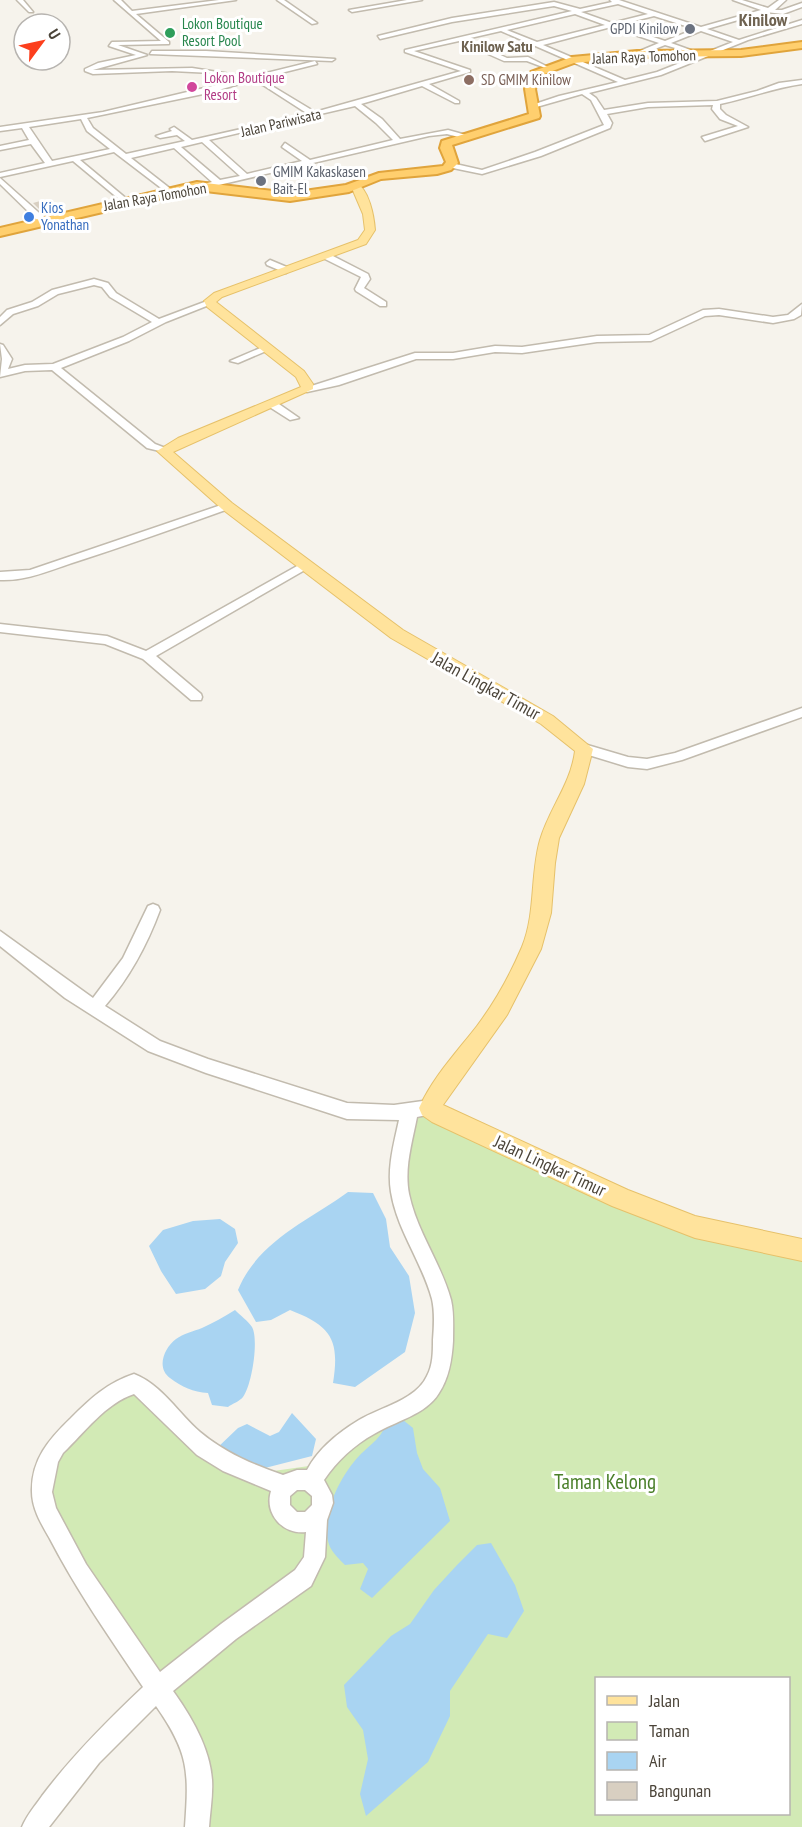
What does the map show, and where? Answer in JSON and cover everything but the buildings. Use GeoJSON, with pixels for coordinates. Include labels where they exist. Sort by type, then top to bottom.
{"type":"FeatureCollection","features":[{"type":"Feature","properties":{"kind":"highway","name":"Jalan Raya Tomohon"},"geometry":{"type":"LineString","coordinates":[[546,68],[572,60],[637,54],[701,54],[772,50],[802,45]]}},
{"type":"Feature","properties":{"kind":"highway"},"geometry":{"type":"LineString","coordinates":[[451,165],[446,144],[530,118],[535,113],[530,89],[535,74],[546,68]]}},
{"type":"Feature","properties":{"kind":"highway","name":"Jalan Raya Tomohon"},"geometry":{"type":"LineString","coordinates":[[0,232],[212,184],[282,197],[357,189],[379,176],[437,171],[451,165]]}},
{"type":"Feature","properties":{"kind":"main road"},"geometry":{"type":"LineString","coordinates":[[164,451],[307,389],[307,384],[300,374],[210,301],[218,295],[362,242],[370,230],[368,214],[357,189]]}},
{"type":"Feature","properties":{"kind":"main road","name":"Jalan Lingkar Timur"},"geometry":{"type":"LineString","coordinates":[[164,451],[227,506],[417,647],[547,720],[584,749]]}},
{"type":"Feature","properties":{"kind":"main road"},"geometry":{"type":"LineString","coordinates":[[420,1110],[441,1090],[488,1028],[536,936],[543,901],[544,859],[558,816],[583,764],[584,749]]}},
{"type":"Feature","properties":{"kind":"main road","name":"Jalan Lingkar Timur"},"geometry":{"type":"LineString","coordinates":[[420,1110],[440,1115],[620,1198],[695,1227],[802,1250]]}},
{"type":"Feature","properties":{"kind":"street"},"geometry":{"type":"LineString","coordinates":[[20,0],[31,11]]}},
{"type":"Feature","properties":{"kind":"street"},"geometry":{"type":"LineString","coordinates":[[117,0],[167,43],[122,42],[111,45],[144,55]]}},
{"type":"Feature","properties":{"kind":"street"},"geometry":{"type":"LineString","coordinates":[[131,13],[233,0]]}},
{"type":"Feature","properties":{"kind":"street"},"geometry":{"type":"LineString","coordinates":[[280,0],[314,23]]}},
{"type":"Feature","properties":{"kind":"street"},"geometry":{"type":"LineString","coordinates":[[352,10],[419,0]]}},
{"type":"Feature","properties":{"kind":"street"},"geometry":{"type":"LineString","coordinates":[[626,5],[643,0]]}},
{"type":"Feature","properties":{"kind":"street"},"geometry":{"type":"LineString","coordinates":[[736,0],[767,11],[783,12],[802,5]]}},
{"type":"Feature","properties":{"kind":"street"},"geometry":{"type":"LineString","coordinates":[[637,54],[701,29],[767,11],[778,6],[783,0]]}},
{"type":"Feature","properties":{"kind":"street"},"geometry":{"type":"LineString","coordinates":[[460,39],[513,28],[615,1],[740,42]]}},
{"type":"Feature","properties":{"kind":"street"},"geometry":{"type":"LineString","coordinates":[[380,37],[451,20],[554,4],[701,54]]}},
{"type":"Feature","properties":{"kind":"street"},"geometry":{"type":"LineString","coordinates":[[535,45],[653,14]]}},
{"type":"Feature","properties":{"kind":"street"},"geometry":{"type":"LineString","coordinates":[[480,16],[513,28]]}},
{"type":"Feature","properties":{"kind":"street"},"geometry":{"type":"LineString","coordinates":[[451,20],[463,26]]}},
{"type":"Feature","properties":{"kind":"street"},"geometry":{"type":"LineString","coordinates":[[533,106],[622,81],[659,74],[701,54],[802,22]]}},
{"type":"Feature","properties":{"kind":"street"},"geometry":{"type":"LineString","coordinates":[[473,30],[483,34]]}},
{"type":"Feature","properties":{"kind":"street"},"geometry":{"type":"LineString","coordinates":[[502,30],[622,81]]}},
{"type":"Feature","properties":{"kind":"street"},"geometry":{"type":"LineString","coordinates":[[460,39],[506,60],[528,59],[546,68]]}},
{"type":"Feature","properties":{"kind":"street","name":"Jalan Pariwisata"},"geometry":{"type":"LineString","coordinates":[[124,157],[314,115],[468,71],[408,51],[460,39]]}},
{"type":"Feature","properties":{"kind":"street"},"geometry":{"type":"LineString","coordinates":[[0,129],[54,117],[83,117],[200,91],[208,92],[250,79],[332,59],[206,53],[144,55],[87,69],[93,72],[134,68],[210,72],[250,79],[265,84],[314,115]]}},
{"type":"Feature","properties":{"kind":"street"},"geometry":{"type":"LineString","coordinates":[[602,112],[648,105],[717,103],[759,93],[780,85],[802,82]]}},
{"type":"Feature","properties":{"kind":"street"},"geometry":{"type":"LineString","coordinates":[[192,84],[200,91]]}},
{"type":"Feature","properties":{"kind":"street"},"geometry":{"type":"LineString","coordinates":[[425,85],[457,102]]}},
{"type":"Feature","properties":{"kind":"street"},"geometry":{"type":"LineString","coordinates":[[410,89],[422,96]]}},
{"type":"Feature","properties":{"kind":"street"},"geometry":{"type":"LineString","coordinates":[[451,165],[479,172],[503,166],[607,126],[608,123],[594,99],[583,92]]}},
{"type":"Feature","properties":{"kind":"street"},"geometry":{"type":"LineString","coordinates":[[705,139],[744,127],[723,117],[716,109],[717,103]]}},
{"type":"Feature","properties":{"kind":"street"},"geometry":{"type":"LineString","coordinates":[[357,104],[379,121],[398,141]]}},
{"type":"Feature","properties":{"kind":"street"},"geometry":{"type":"LineString","coordinates":[[83,117],[90,129],[114,150],[169,192]]}},
{"type":"Feature","properties":{"kind":"street"},"geometry":{"type":"LineString","coordinates":[[24,125],[38,152],[49,162]]}},
{"type":"Feature","properties":{"kind":"street"},"geometry":{"type":"LineString","coordinates":[[160,136],[177,131],[192,143]]}},
{"type":"Feature","properties":{"kind":"street"},"geometry":{"type":"LineString","coordinates":[[176,146],[212,184],[439,132],[454,133],[463,137]]}},
{"type":"Feature","properties":{"kind":"street"},"geometry":{"type":"LineString","coordinates":[[204,140],[246,177]]}},
{"type":"Feature","properties":{"kind":"street"},"geometry":{"type":"LineString","coordinates":[[0,148],[34,141]]}},
{"type":"Feature","properties":{"kind":"street"},"geometry":{"type":"LineString","coordinates":[[285,145],[308,162]]}},
{"type":"Feature","properties":{"kind":"street"},"geometry":{"type":"LineString","coordinates":[[0,175],[49,162],[114,150]]}},
{"type":"Feature","properties":{"kind":"street"},"geometry":{"type":"LineString","coordinates":[[74,158],[125,202]]}},
{"type":"Feature","properties":{"kind":"street"},"geometry":{"type":"LineString","coordinates":[[0,180],[43,221]]}},
{"type":"Feature","properties":{"kind":"street"},"geometry":{"type":"LineString","coordinates":[[326,256],[365,276],[366,279],[359,289],[383,304]]}},
{"type":"Feature","properties":{"kind":"street"},"geometry":{"type":"LineString","coordinates":[[270,262],[286,270]]}},
{"type":"Feature","properties":{"kind":"street"},"geometry":{"type":"LineString","coordinates":[[0,322],[10,312],[35,304],[55,292],[94,282],[105,285],[113,295],[158,322]]}},
{"type":"Feature","properties":{"kind":"street"},"geometry":{"type":"LineString","coordinates":[[1,374],[25,368],[54,367],[108,347],[158,322],[210,303]]}},
{"type":"Feature","properties":{"kind":"street"},"geometry":{"type":"LineString","coordinates":[[307,389],[336,383],[415,356],[453,356],[495,349],[522,350],[597,339],[651,338],[703,313],[719,312],[773,320],[791,317],[802,307]]}},
{"type":"Feature","properties":{"kind":"street"},"geometry":{"type":"LineString","coordinates":[[0,347],[7,359],[1,374]]}},
{"type":"Feature","properties":{"kind":"street"},"geometry":{"type":"LineString","coordinates":[[235,361],[268,348]]}},
{"type":"Feature","properties":{"kind":"street"},"geometry":{"type":"LineString","coordinates":[[54,367],[151,446],[164,451]]}},
{"type":"Feature","properties":{"kind":"street"},"geometry":{"type":"LineString","coordinates":[[272,404],[294,418]]}},
{"type":"Feature","properties":{"kind":"street"},"geometry":{"type":"LineString","coordinates":[[0,576],[12,577],[106,550],[227,506]]}},
{"type":"Feature","properties":{"kind":"street"},"geometry":{"type":"LineString","coordinates":[[147,656],[306,565]]}},
{"type":"Feature","properties":{"kind":"street"},"geometry":{"type":"LineString","coordinates":[[0,628],[107,640],[147,656],[196,697]]}},
{"type":"Feature","properties":{"kind":"street"},"geometry":{"type":"LineString","coordinates":[[584,749],[628,762],[647,764],[677,757],[802,712]]}},
{"type":"Feature","properties":{"kind":"street"},"geometry":{"type":"LineString","coordinates":[[94,1008],[120,979],[134,957],[153,910]]}},
{"type":"Feature","properties":{"kind":"street"},"geometry":{"type":"LineString","coordinates":[[0,936],[94,1008],[154,1046],[206,1066],[347,1111],[420,1110],[399,1176],[400,1192],[414,1239],[441,1299],[443,1356],[432,1387],[419,1400],[367,1427],[340,1446],[323,1464],[312,1482]]}},
{"type":"Feature","properties":{"kind":"street"},"geometry":{"type":"LineString","coordinates":[[197,1827],[200,1781],[198,1767],[183,1725],[78,1572],[46,1511],[42,1492],[48,1458],[56,1446],[100,1403],[119,1389],[134,1384],[142,1387],[182,1429],[210,1452],[233,1466],[286,1486]]}},
{"type":"Feature","properties":{"kind":"street"},"geometry":{"type":"LineString","coordinates":[[299,1479],[312,1482],[321,1494],[320,1509],[316,1516],[303,1524],[289,1521],[284,1515],[280,1501],[286,1486],[299,1479]]}},
{"type":"Feature","properties":{"kind":"street"},"geometry":{"type":"LineString","coordinates":[[34,1827],[63,1787],[157,1688],[303,1578],[312,1567],[316,1554],[316,1516]]}},
{"type":"Feature","properties":{"kind":"green space","name":"Taman Kelong"},"geometry":{"type":"Polygon","coordinates":[[[431,1109],[620,1198],[802,1250],[802,1827],[197,1827],[189,1739],[46,1511],[56,1446],[100,1403],[142,1387],[253,1474],[323,1464],[432,1387],[443,1333],[399,1176],[404,1144],[394,1113],[431,1109]]]}},
{"type":"Feature","properties":{"kind":"water"},"geometry":{"type":"Polygon","coordinates":[[[348,1192],[373,1193],[386,1219],[390,1247],[409,1276],[415,1313],[405,1352],[355,1387],[333,1383],[335,1355],[333,1345],[330,1336],[315,1322],[290,1310],[271,1320],[256,1322],[238,1290],[258,1258],[271,1245],[348,1192]]]}},
{"type":"Feature","properties":{"kind":"water"},"geometry":{"type":"Polygon","coordinates":[[[220,1219],[235,1229],[238,1243],[225,1262],[221,1276],[205,1289],[176,1294],[149,1246],[163,1230],[193,1221],[220,1219]]]}},
{"type":"Feature","properties":{"kind":"water"},"geometry":{"type":"Polygon","coordinates":[[[235,1310],[252,1327],[254,1333],[255,1351],[252,1373],[242,1398],[228,1407],[212,1405],[208,1393],[197,1392],[170,1378],[163,1369],[163,1358],[168,1347],[176,1339],[235,1310]]]}},
{"type":"Feature","properties":{"kind":"water"},"geometry":{"type":"Polygon","coordinates":[[[292,1413],[316,1439],[312,1456],[261,1469],[216,1449],[238,1428],[247,1424],[270,1436],[279,1432],[292,1413]]]}},
{"type":"Feature","properties":{"kind":"water"},"geometry":{"type":"Polygon","coordinates":[[[388,1420],[403,1420],[413,1428],[417,1453],[423,1469],[440,1488],[450,1521],[372,1598],[360,1589],[368,1569],[363,1563],[345,1565],[339,1559],[330,1547],[327,1524],[338,1486],[359,1456],[379,1436],[388,1420]]]}},
{"type":"Feature","properties":{"kind":"water"},"geometry":{"type":"Polygon","coordinates":[[[491,1543],[515,1585],[524,1611],[507,1638],[488,1634],[450,1691],[450,1716],[428,1762],[366,1816],[360,1794],[368,1759],[363,1730],[347,1707],[344,1685],[391,1636],[410,1624],[434,1590],[477,1545],[491,1543]]]}},
{"type":"Feature","properties":{"kind":"place","name":"GPDI Kinilow"},"geometry":{"type":"Point","coordinates":[690,29]}},
{"type":"Feature","properties":{"kind":"place","name":"Lokon Boutique Resort Pool"},"geometry":{"type":"Point","coordinates":[170,33]}},
{"type":"Feature","properties":{"kind":"place","name":"SD GMIM Kinilow"},"geometry":{"type":"Point","coordinates":[469,80]}},
{"type":"Feature","properties":{"kind":"place","name":"Lokon Boutique Resort"},"geometry":{"type":"Point","coordinates":[192,87]}},
{"type":"Feature","properties":{"kind":"place","name":"GMIM Kakaskasen Bait-El"},"geometry":{"type":"Point","coordinates":[261,181]}},
{"type":"Feature","properties":{"kind":"place","name":"Kios Yonathan"},"geometry":{"type":"Point","coordinates":[29,217]}},
{"type":"Feature","properties":{"kind":"district","name":"Kinilow"},"geometry":{"type":"Point","coordinates":[763,20]}},
{"type":"Feature","properties":{"kind":"district","name":"Kinilow Satu"},"geometry":{"type":"Point","coordinates":[497,46]}}]}
